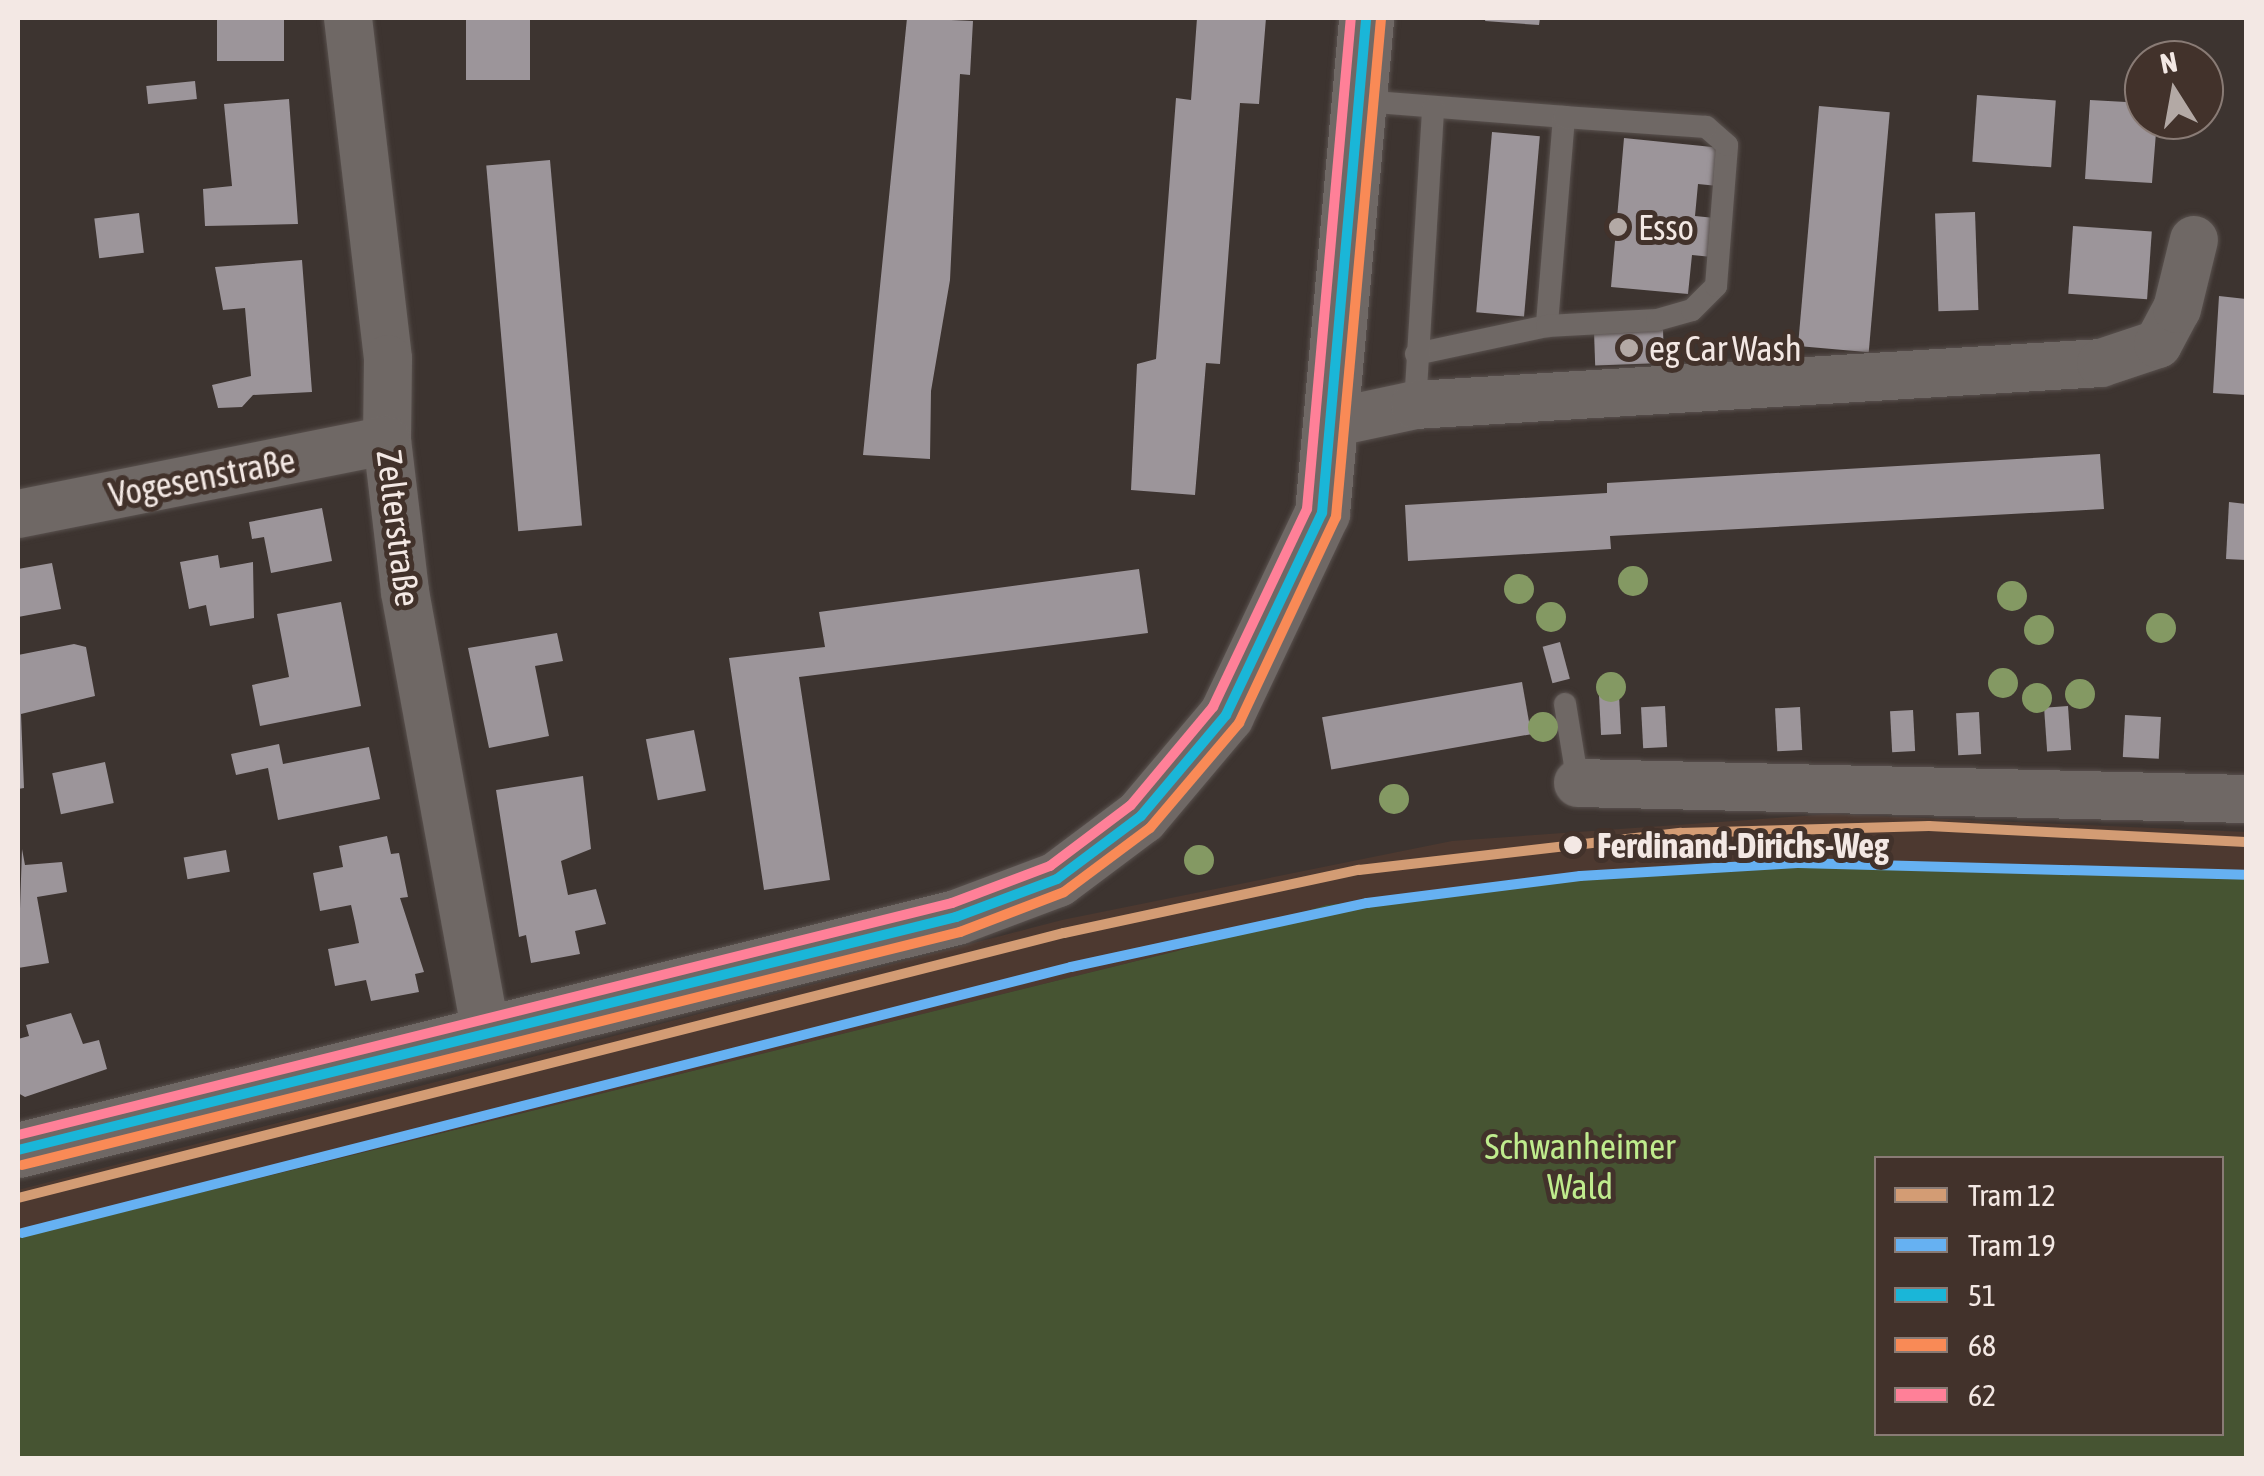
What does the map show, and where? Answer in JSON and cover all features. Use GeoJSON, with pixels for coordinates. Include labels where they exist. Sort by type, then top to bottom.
{"type":"FeatureCollection","features":[{"type":"Feature","properties":{"kind":"street","name":"Zelterstraße"},"geometry":{"type":"LineString","coordinates":[[348,18],[388,360],[387,440],[404,592],[486,1035]]}},
{"type":"Feature","properties":{"kind":"street"},"geometry":{"type":"LineString","coordinates":[[18,1150],[956,917],[1016,899],[1094,854],[1187,770],[1226,716],[1322,513],[1336,422],[1366,18]]}},
{"type":"Feature","properties":{"kind":"street"},"geometry":{"type":"LineString","coordinates":[[1336,422],[1415,405],[2101,364],[2158,344],[2177,309],[2194,240]]}},
{"type":"Feature","properties":{"kind":"street","name":"Vogesenstraße"},"geometry":{"type":"LineString","coordinates":[[18,514],[387,440]]}},
{"type":"Feature","properties":{"kind":"street"},"geometry":{"type":"LineString","coordinates":[[1578,783],[2246,799]]}},
{"type":"Feature","properties":{"kind":"lane"},"geometry":{"type":"LineString","coordinates":[[1362,101],[1706,127],[1727,145],[1723,270],[1692,310],[1548,326],[1416,354]]}},
{"type":"Feature","properties":{"kind":"lane"},"geometry":{"type":"LineString","coordinates":[[1415,405],[1432,109]]}},
{"type":"Feature","properties":{"kind":"lane"},"geometry":{"type":"LineString","coordinates":[[1548,326],[1564,117]]}},
{"type":"Feature","properties":{"kind":"lane"},"geometry":{"type":"LineString","coordinates":[[1565,704],[1578,783]]}},
{"type":"Feature","properties":{"kind":"shaded area"},"geometry":{"type":"Polygon","coordinates":[[[1831,814],[2246,832],[2246,877],[1688,867],[1326,905],[1177,951],[18,1238],[18,1190],[1062,920],[1452,841],[1831,814]]]}},
{"type":"Feature","properties":{"kind":"green space","name":"Schwanheimer Wald"},"geometry":{"type":"Polygon","coordinates":[[[1948,866],[2246,877],[2246,1458],[18,1458],[18,1238],[1177,951],[1326,905],[1688,867],[1948,866]]]}},
{"type":"Feature","properties":{"kind":"building"},"geometry":{"type":"Polygon","coordinates":[[[217,18],[284,18],[284,61],[217,61],[217,18]]]}},
{"type":"Feature","properties":{"kind":"building"},"geometry":{"type":"Polygon","coordinates":[[[466,18],[530,18],[530,80],[466,80],[466,18]]]}},
{"type":"Feature","properties":{"kind":"building"},"geometry":{"type":"Polygon","coordinates":[[[907,18],[973,21],[970,75],[960,74],[950,280],[931,391],[930,459],[863,455],[907,18]]]}},
{"type":"Feature","properties":{"kind":"building"},"geometry":{"type":"Polygon","coordinates":[[[1197,18],[1266,18],[1259,104],[1240,103],[1220,364],[1206,363],[1195,495],[1131,490],[1137,364],[1156,359],[1176,98],[1191,100],[1197,18]]]}},
{"type":"Feature","properties":{"kind":"building"},"geometry":{"type":"Polygon","coordinates":[[[1540,18],[1539,25],[1485,21],[1540,18]]]}},
{"type":"Feature","properties":{"kind":"building"},"geometry":{"type":"Polygon","coordinates":[[[195,81],[197,99],[148,104],[146,86],[195,81]]]}},
{"type":"Feature","properties":{"kind":"building"},"geometry":{"type":"Polygon","coordinates":[[[1977,95],[2056,101],[2051,167],[1972,162],[1977,95]]]}},
{"type":"Feature","properties":{"kind":"building"},"geometry":{"type":"Polygon","coordinates":[[[289,99],[298,224],[205,226],[203,189],[232,186],[224,104],[289,99]]]}},
{"type":"Feature","properties":{"kind":"building"},"geometry":{"type":"Polygon","coordinates":[[[2090,100],[2124,102],[2124,140],[2155,140],[2152,183],[2085,179],[2090,100]]]}},
{"type":"Feature","properties":{"kind":"building"},"geometry":{"type":"Polygon","coordinates":[[[1819,106],[1890,112],[1869,352],[1798,346],[1819,106]]]}},
{"type":"Feature","properties":{"kind":"building"},"geometry":{"type":"Polygon","coordinates":[[[1492,132],[1540,136],[1524,316],[1476,312],[1492,132]]]}},
{"type":"Feature","properties":{"kind":"building"},"geometry":{"type":"Polygon","coordinates":[[[1624,138],[1722,148],[1718,186],[1698,184],[1695,216],[1715,218],[1712,257],[1692,255],[1688,294],[1611,287],[1624,138]]]}},
{"type":"Feature","properties":{"kind":"building"},"geometry":{"type":"Polygon","coordinates":[[[550,160],[582,526],[518,531],[486,166],[550,160]]]}},
{"type":"Feature","properties":{"kind":"building"},"geometry":{"type":"Polygon","coordinates":[[[1975,212],[1978,310],[1938,311],[1935,213],[1975,212]]]}},
{"type":"Feature","properties":{"kind":"building"},"geometry":{"type":"Polygon","coordinates":[[[139,213],[144,253],[99,258],[94,218],[139,213]]]}},
{"type":"Feature","properties":{"kind":"building"},"geometry":{"type":"Polygon","coordinates":[[[2073,226],[2152,232],[2147,299],[2068,294],[2073,226]]]}},
{"type":"Feature","properties":{"kind":"building"},"geometry":{"type":"Polygon","coordinates":[[[302,260],[312,392],[253,395],[242,407],[218,408],[212,385],[251,376],[245,308],[223,310],[215,267],[302,260]]]}},
{"type":"Feature","properties":{"kind":"building"},"geometry":{"type":"Polygon","coordinates":[[[2219,296],[2246,299],[2246,395],[2213,393],[2219,296]]]}},
{"type":"Feature","properties":{"kind":"building","name":"eg Car Wash"},"geometry":{"type":"Polygon","coordinates":[[[1663,330],[1664,363],[1595,365],[1594,332],[1663,330]]]}},
{"type":"Feature","properties":{"kind":"building"},"geometry":{"type":"Polygon","coordinates":[[[2100,454],[2104,509],[1610,536],[1611,549],[1408,561],[1405,505],[1607,493],[1607,483],[2100,454]]]}},
{"type":"Feature","properties":{"kind":"building"},"geometry":{"type":"Polygon","coordinates":[[[2229,502],[2246,504],[2246,560],[2226,559],[2229,502]]]}},
{"type":"Feature","properties":{"kind":"building"},"geometry":{"type":"Polygon","coordinates":[[[322,508],[332,561],[271,573],[264,537],[252,539],[249,522],[322,508]]]}},
{"type":"Feature","properties":{"kind":"building"},"geometry":{"type":"Polygon","coordinates":[[[218,555],[220,568],[253,562],[254,618],[210,626],[206,605],[189,609],[180,562],[218,555]]]}},
{"type":"Feature","properties":{"kind":"building"},"geometry":{"type":"Polygon","coordinates":[[[52,563],[61,609],[18,617],[18,569],[52,563]]]}},
{"type":"Feature","properties":{"kind":"building"},"geometry":{"type":"Polygon","coordinates":[[[1139,569],[1148,633],[799,677],[830,880],[764,890],[729,658],[825,647],[819,612],[1139,569]]]}},
{"type":"Feature","properties":{"kind":"building"},"geometry":{"type":"Polygon","coordinates":[[[341,602],[361,706],[260,726],[252,685],[289,677],[277,614],[341,602]]]}},
{"type":"Feature","properties":{"kind":"building"},"geometry":{"type":"Polygon","coordinates":[[[557,633],[563,661],[535,666],[549,736],[489,748],[468,648],[557,633]]]}},
{"type":"Feature","properties":{"kind":"building"},"geometry":{"type":"Polygon","coordinates":[[[1560,642],[1570,679],[1552,683],[1543,647],[1560,642]]]}},
{"type":"Feature","properties":{"kind":"building"},"geometry":{"type":"Polygon","coordinates":[[[74,644],[86,647],[95,696],[21,714],[24,788],[18,789],[18,655],[74,644]]]}},
{"type":"Feature","properties":{"kind":"building"},"geometry":{"type":"Polygon","coordinates":[[[1522,682],[1531,734],[1331,769],[1322,717],[1522,682]]]}},
{"type":"Feature","properties":{"kind":"building"},"geometry":{"type":"Polygon","coordinates":[[[1619,695],[1621,734],[1601,735],[1599,696],[1619,695]]]}},
{"type":"Feature","properties":{"kind":"building"},"geometry":{"type":"Polygon","coordinates":[[[1665,706],[1667,747],[1643,748],[1641,707],[1665,706]]]}},
{"type":"Feature","properties":{"kind":"building"},"geometry":{"type":"Polygon","coordinates":[[[2068,706],[2071,750],[2047,752],[2044,708],[2068,706]]]}},
{"type":"Feature","properties":{"kind":"building"},"geometry":{"type":"Polygon","coordinates":[[[1800,707],[1802,750],[1777,751],[1775,708],[1800,707]]]}},
{"type":"Feature","properties":{"kind":"building"},"geometry":{"type":"Polygon","coordinates":[[[1913,710],[1915,751],[1892,752],[1890,711],[1913,710]]]}},
{"type":"Feature","properties":{"kind":"building"},"geometry":{"type":"Polygon","coordinates":[[[1979,712],[1981,754],[1958,755],[1956,713],[1979,712]]]}},
{"type":"Feature","properties":{"kind":"building"},"geometry":{"type":"Polygon","coordinates":[[[2125,715],[2161,717],[2159,759],[2123,757],[2125,715]]]}},
{"type":"Feature","properties":{"kind":"building"},"geometry":{"type":"Polygon","coordinates":[[[694,730],[706,791],[658,800],[646,739],[694,730]]]}},
{"type":"Feature","properties":{"kind":"building"},"geometry":{"type":"Polygon","coordinates":[[[279,744],[283,764],[369,747],[380,799],[278,820],[268,768],[236,775],[231,754],[279,744]]]}},
{"type":"Feature","properties":{"kind":"building"},"geometry":{"type":"Polygon","coordinates":[[[105,762],[114,803],[61,814],[52,773],[105,762]]]}},
{"type":"Feature","properties":{"kind":"building"},"geometry":{"type":"Polygon","coordinates":[[[583,776],[591,849],[561,861],[568,895],[596,889],[606,924],[575,931],[580,954],[531,963],[526,935],[519,937],[496,790],[583,776]]]}},
{"type":"Feature","properties":{"kind":"building"},"geometry":{"type":"Polygon","coordinates":[[[387,836],[391,854],[399,853],[408,897],[400,898],[424,972],[415,974],[419,992],[371,1001],[366,980],[335,986],[328,949],[359,943],[351,905],[320,911],[313,873],[343,867],[339,846],[387,836]]]}},
{"type":"Feature","properties":{"kind":"building"},"geometry":{"type":"Polygon","coordinates":[[[22,849],[25,865],[62,862],[67,892],[37,897],[49,963],[18,968],[22,849]]]}},
{"type":"Feature","properties":{"kind":"building"},"geometry":{"type":"Polygon","coordinates":[[[226,850],[230,872],[187,879],[184,857],[226,850]]]}},
{"type":"Feature","properties":{"kind":"building"},"geometry":{"type":"Polygon","coordinates":[[[71,1013],[83,1044],[99,1040],[107,1069],[25,1097],[18,1093],[18,1039],[29,1036],[26,1025],[71,1013]]]}},
{"type":"Feature","properties":{"kind":"tram line","name":"12"},"geometry":{"type":"LineString","coordinates":[[18,1198],[1064,933],[1359,870],[1681,833],[1929,826],[2246,842]]}},
{"type":"Feature","properties":{"kind":"tram line","name":"19"},"geometry":{"type":"LineString","coordinates":[[22,1233],[1071,967],[1367,903],[1580,876],[1798,863],[2246,875]]}},
{"type":"Feature","properties":{"kind":"transit line","name":"62"},"geometry":{"type":"LineString","coordinates":[[18,1135],[952,903],[1050,866],[1131,805],[1213,707],[1307,509],[1351,18]]}},
{"type":"Feature","properties":{"kind":"transit line","name":"51"},"geometry":{"type":"LineString","coordinates":[[18,1150],[956,917],[1057,879],[1141,816],[1226,715],[1322,513],[1366,18]]}},
{"type":"Feature","properties":{"kind":"transit line","name":"68"},"geometry":{"type":"LineString","coordinates":[[22,1165],[960,932],[1064,892],[1150,828],[1239,723],[1336,517],[1381,19]]}},
{"type":"Feature","properties":{"kind":"place","name":"Esso"},"geometry":{"type":"Point","coordinates":[1618,227]}},
{"type":"Feature","properties":{"kind":"place","name":"eg Car Wash"},"geometry":{"type":"Point","coordinates":[1629,348]}},
{"type":"Feature","properties":{"kind":"place","name":"Ferdinand-Dirichs-Weg"},"geometry":{"type":"Point","coordinates":[1573,845]}}]}
